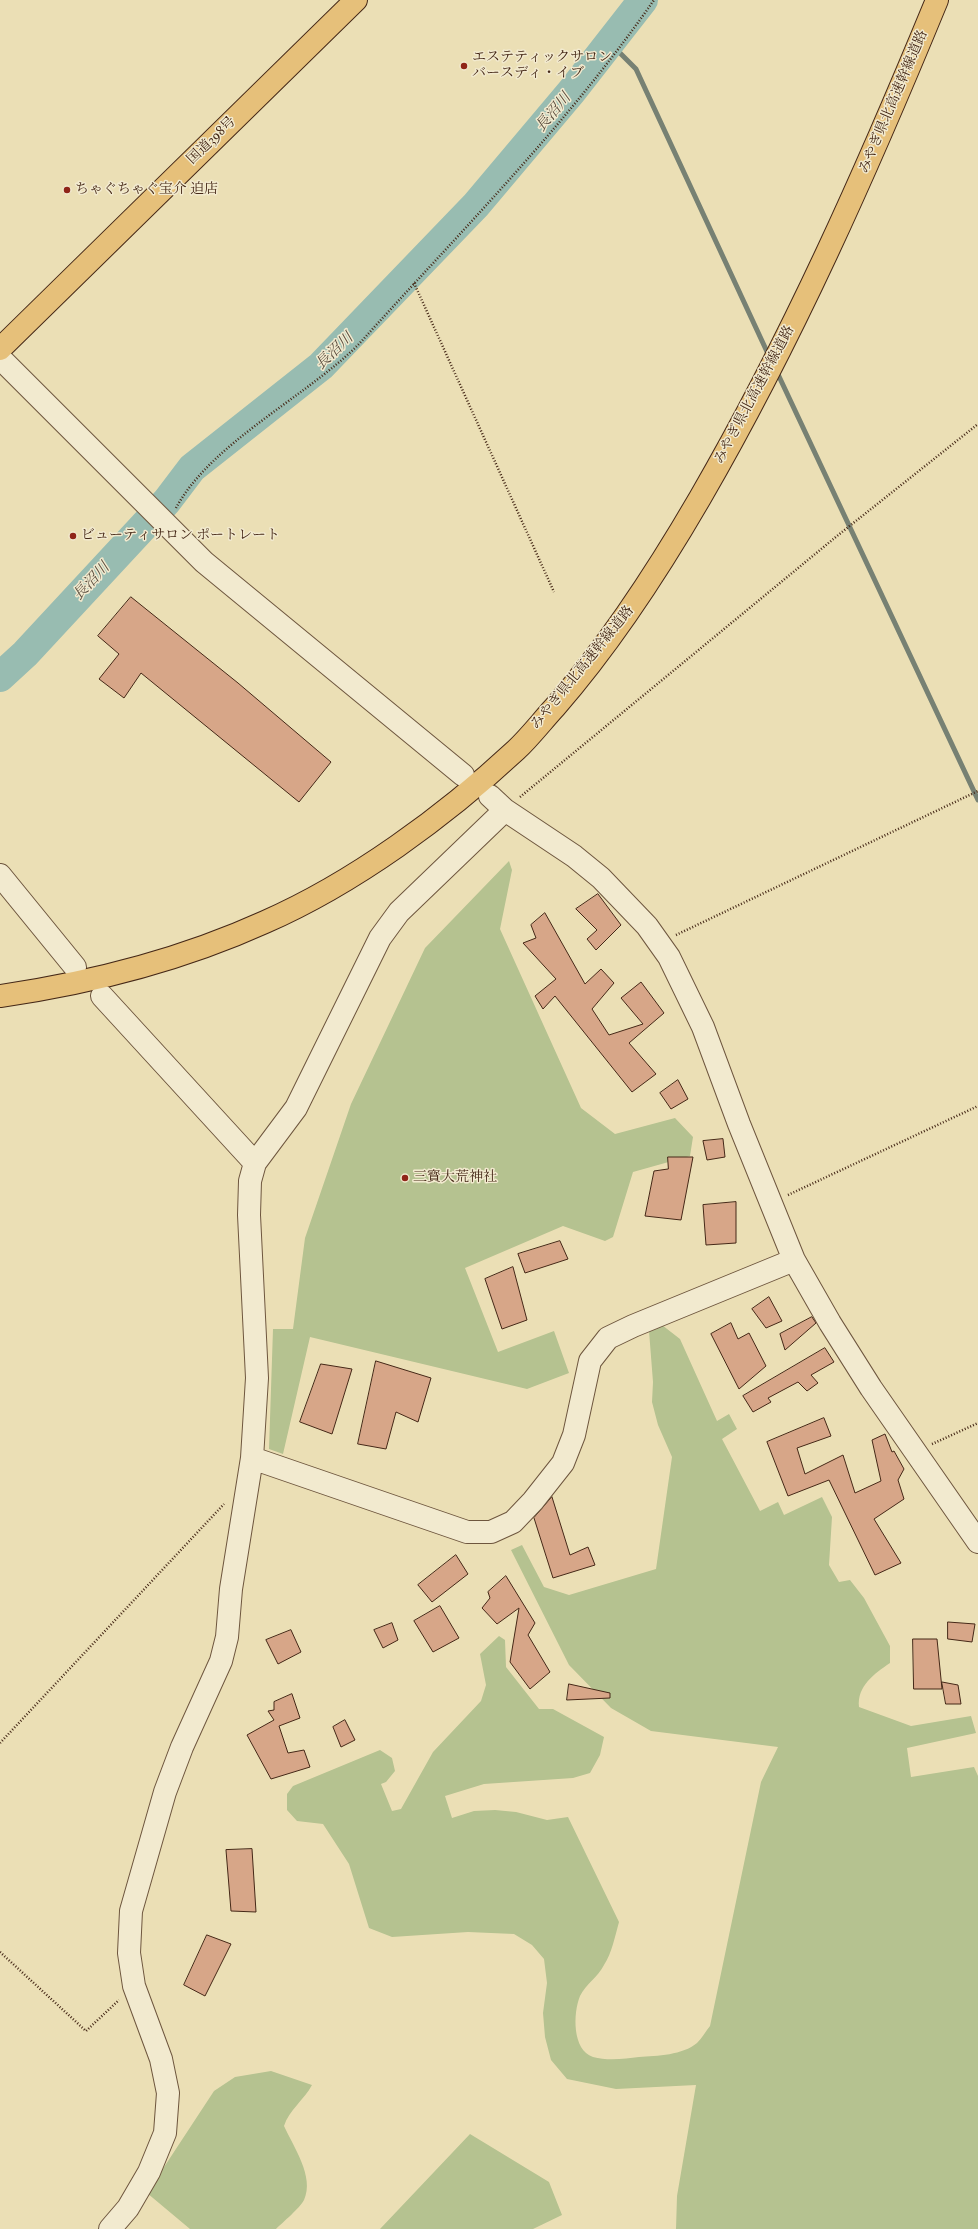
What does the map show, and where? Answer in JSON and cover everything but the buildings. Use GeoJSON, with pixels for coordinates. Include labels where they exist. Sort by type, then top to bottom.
{"type":"FeatureCollection","features":[{"type":"Feature","properties":{"kind":"main road","name":"国道398号"},"geometry":{"type":"LineString","coordinates":[[0,349],[356,0]]}},
{"type":"Feature","properties":{"kind":"main road","name":"みやぎ県北高速幹線道路"},"geometry":{"type":"LineString","coordinates":[[0,996],[52,988],[131,970],[214,943],[268,921],[326,890],[388,853],[451,806],[518,748],[567,692],[620,626],[677,538],[737,433],[795,319],[882,133],[937,0]]}},
{"type":"Feature","properties":{"kind":"street"},"geometry":{"type":"LineString","coordinates":[[0,358],[204,562],[463,775]]}},
{"type":"Feature","properties":{"kind":"street"},"geometry":{"type":"LineString","coordinates":[[110,2229],[128,2208],[149,2172],[165,2133],[168,2093],[161,2059],[134,1986],[129,1953],[131,1911],[166,1792],[182,1747],[221,1661],[227,1638],[231,1589],[252,1458],[257,1378],[249,1215],[250,1181],[255,1163],[296,1108],[380,938],[391,923],[497,803],[574,856],[601,878],[624,900],[659,943],[687,991],[703,1027],[739,1124],[794,1260],[834,1329],[978,1542]]}},
{"type":"Feature","properties":{"kind":"street"},"geometry":{"type":"LineString","coordinates":[[0,875],[75,967]]}},
{"type":"Feature","properties":{"kind":"street"},"geometry":{"type":"LineString","coordinates":[[102,996],[255,1163]]}},
{"type":"Feature","properties":{"kind":"street"},"geometry":{"type":"LineString","coordinates":[[252,1458],[466,1532],[491,1532],[513,1522],[533,1501],[563,1463],[574,1435],[590,1361],[608,1338],[633,1326],[794,1260]]}},
{"type":"Feature","properties":{"kind":"path"},"geometry":{"type":"LineString","coordinates":[[166,523],[200,474],[234,444],[341,362],[520,170],[614,56],[654,0]]}},
{"type":"Feature","properties":{"kind":"path"},"geometry":{"type":"LineString","coordinates":[[414,283],[554,592]]}},
{"type":"Feature","properties":{"kind":"path"},"geometry":{"type":"LineString","coordinates":[[497,803],[855,523],[978,424]]}},
{"type":"Feature","properties":{"kind":"path"},"geometry":{"type":"LineString","coordinates":[[659,943],[978,791]]}},
{"type":"Feature","properties":{"kind":"path"},"geometry":{"type":"LineString","coordinates":[[771,1203],[978,1106]]}},
{"type":"Feature","properties":{"kind":"path"},"geometry":{"type":"LineString","coordinates":[[916,1452],[978,1422]]}},
{"type":"Feature","properties":{"kind":"path"},"geometry":{"type":"LineString","coordinates":[[0,1743],[226,1502]]}},
{"type":"Feature","properties":{"kind":"path"},"geometry":{"type":"LineString","coordinates":[[0,1952],[86,2031],[134,1986]]}},
{"type":"Feature","properties":{"kind":"green space"},"geometry":{"type":"Polygon","coordinates":[[[509,861],[512,870],[500,929],[581,1108],[615,1134],[675,1118],[693,1137],[690,1156],[633,1172],[613,1237],[605,1241],[563,1226],[465,1268],[498,1352],[554,1331],[569,1373],[527,1389],[310,1337],[283,1454],[269,1449],[273,1329],[293,1329],[305,1238],[351,1104],[425,948],[509,861]]]}},
{"type":"Feature","properties":{"kind":"green space"},"geometry":{"type":"Polygon","coordinates":[[[662,1325],[680,1339],[717,1421],[729,1414],[737,1429],[722,1439],[760,1511],[778,1502],[784,1515],[822,1497],[832,1517],[829,1565],[839,1582],[850,1580],[864,1598],[890,1646],[890,1663],[868,1681],[861,1693],[859,1707],[911,1726],[971,1716],[976,1733],[907,1748],[911,1777],[974,1767],[978,1776],[978,2229],[676,2229],[677,2196],[696,2085],[616,2089],[567,2079],[551,2060],[545,2037],[543,2013],[547,1983],[544,1959],[532,1945],[514,1934],[468,1932],[392,1937],[369,1928],[349,1864],[323,1824],[297,1821],[287,1810],[287,1794],[293,1786],[380,1750],[392,1758],[395,1771],[386,1782],[381,1784],[392,1811],[401,1809],[433,1752],[481,1701],[486,1685],[480,1654],[499,1636],[505,1640],[506,1667],[539,1709],[553,1709],[604,1737],[600,1755],[590,1773],[573,1778],[484,1784],[445,1796],[452,1818],[474,1811],[495,1810],[516,1812],[547,1820],[568,1817],[619,1922],[607,1960],[599,1973],[585,1988],[578,2003],[576,2012],[576,2030],[581,2047],[586,2053],[593,2057],[610,2059],[662,2055],[685,2050],[701,2039],[710,2026],[761,1782],[778,1747],[651,1731],[611,1708],[569,1665],[511,1550],[522,1545],[544,1587],[569,1595],[656,1569],[672,1457],[658,1425],[652,1402],[653,1382],[649,1331],[662,1325]]]}},
{"type":"Feature","properties":{"kind":"green space"},"geometry":{"type":"Polygon","coordinates":[[[271,2071],[312,2085],[289,2115],[284,2126],[302,2162],[305,2172],[307,2191],[304,2200],[276,2229],[190,2229],[147,2193],[214,2091],[235,2077],[271,2071]]]}},
{"type":"Feature","properties":{"kind":"green space"},"geometry":{"type":"Polygon","coordinates":[[[470,2134],[549,2182],[562,2215],[533,2229],[380,2229],[470,2134]]]}},
{"type":"Feature","properties":{"kind":"waterway","name":"長沼川"},"geometry":{"type":"LineString","coordinates":[[0,677],[25,654],[167,501],[192,468],[321,366],[476,205],[572,91],[643,0]]}},
{"type":"Feature","properties":{"kind":"waterway"},"geometry":{"type":"LineString","coordinates":[[610,43],[636,69],[769,356]]}},
{"type":"Feature","properties":{"kind":"waterway"},"geometry":{"type":"LineString","coordinates":[[776,370],[978,800]]}},
{"type":"Feature","properties":{"kind":"place","name":"エステティックサロン バースディ・イブ"},"geometry":{"type":"Point","coordinates":[464,66]}},
{"type":"Feature","properties":{"kind":"place","name":"ちゃぐちゃぐ宝介 迫店"},"geometry":{"type":"Point","coordinates":[67,190]}},
{"type":"Feature","properties":{"kind":"place","name":"ビューティサロン ポートレート"},"geometry":{"type":"Point","coordinates":[73,536]}},
{"type":"Feature","properties":{"kind":"place","name":"三寳大荒神社"},"geometry":{"type":"Point","coordinates":[405,1178]}}]}
